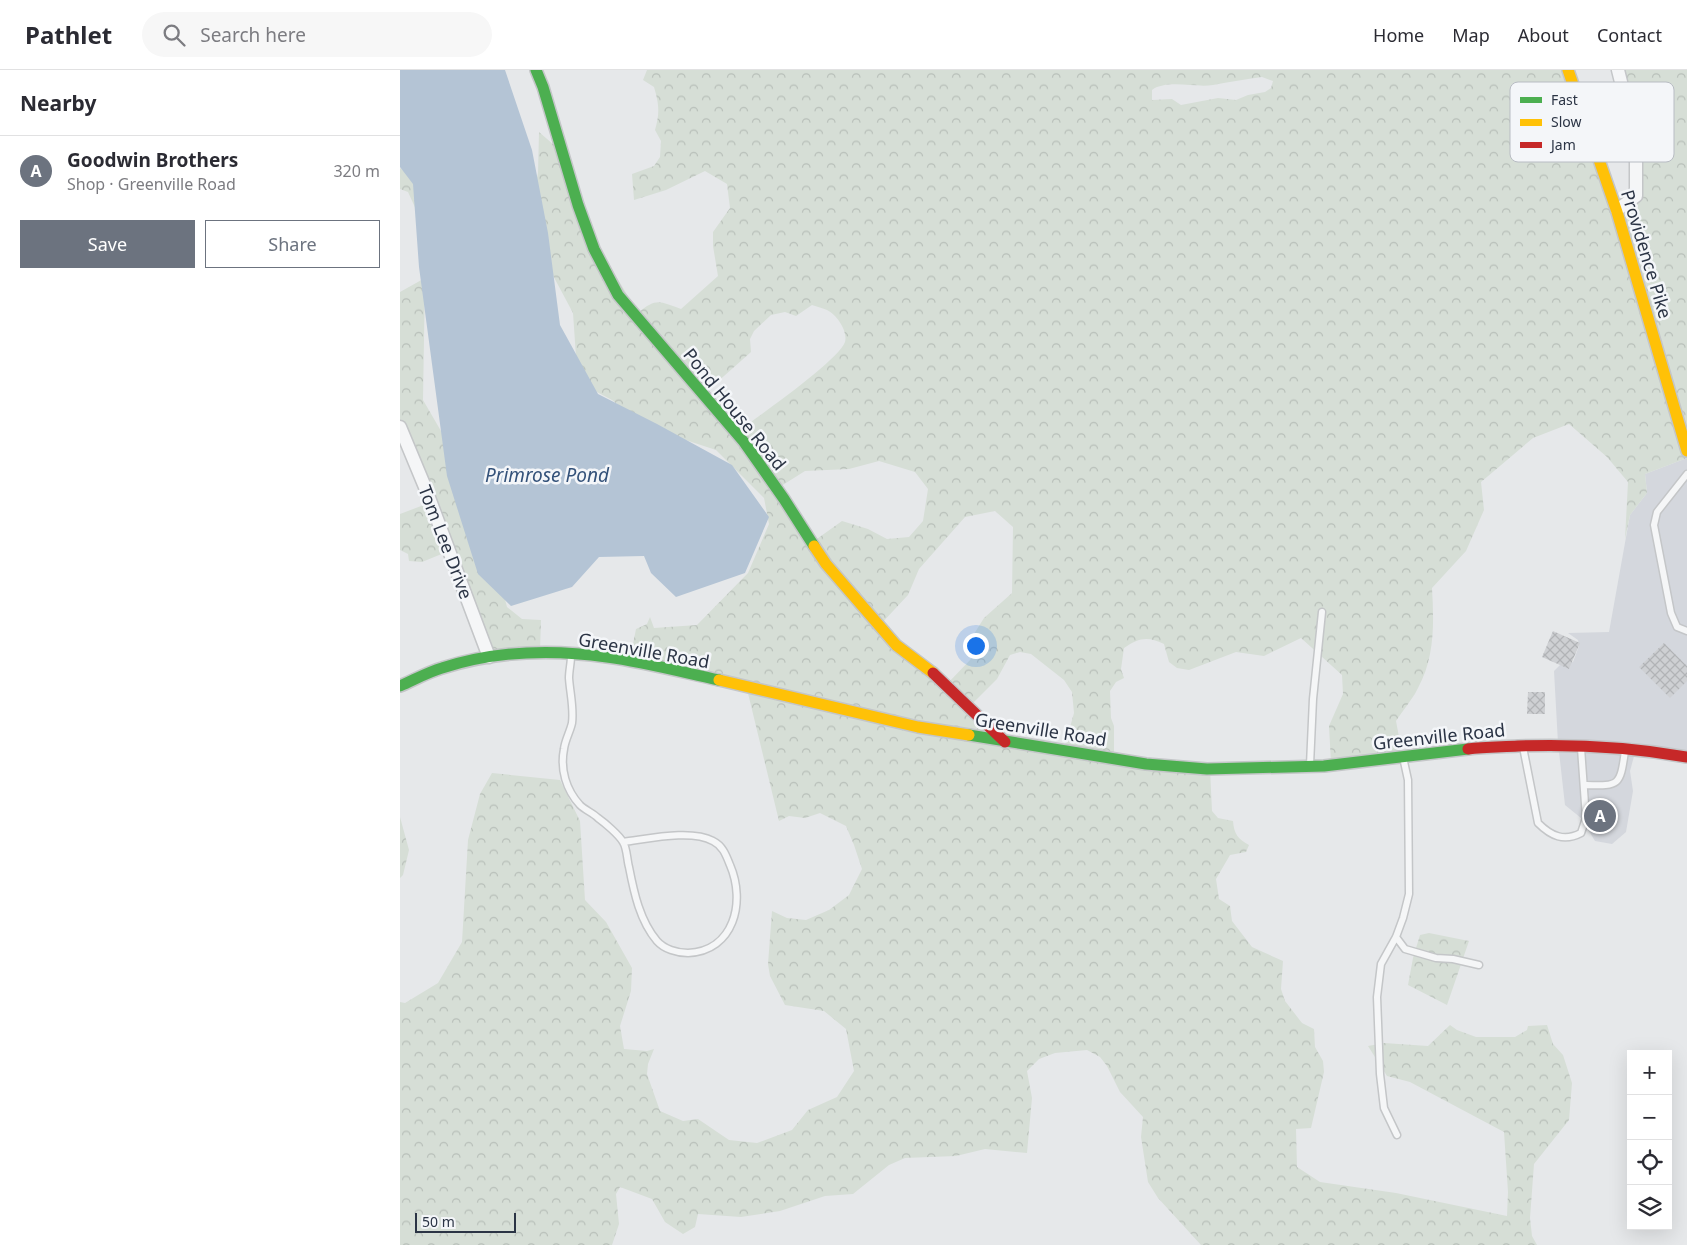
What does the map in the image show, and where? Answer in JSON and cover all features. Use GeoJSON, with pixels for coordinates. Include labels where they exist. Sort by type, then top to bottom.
{"type":"FeatureCollection","features":[{"type":"Feature","properties":{"kind":"main road","name":"Pond House Road"},"geometry":{"type":"LineString","coordinates":[[536,70],[543,87],[578,205],[594,249],[618,295],[744,442],[787,503],[826,564],[863,608],[896,645],[933,673],[1005,742]]}},
{"type":"Feature","properties":{"kind":"main road","name":"Providence Pike"},"geometry":{"type":"LineString","coordinates":[[1568,70],[1572,82]]}},
{"type":"Feature","properties":{"kind":"main road","name":"Providence Pike"},"geometry":{"type":"LineString","coordinates":[[1601,162],[1617,210],[1687,450]]}},
{"type":"Feature","properties":{"kind":"main road","name":"Greenville Road"},"geometry":{"type":"LineString","coordinates":[[400,686],[441,668],[489,657],[516,653],[572,654],[607,657],[749,686],[918,727],[1146,764],[1207,769],[1310,767],[1474,748],[1523,746],[1581,746],[1625,749],[1687,757]]}},
{"type":"Feature","properties":{"kind":"street"},"geometry":{"type":"LineString","coordinates":[[1617,210],[1636,196],[1636,162]]}},
{"type":"Feature","properties":{"kind":"street","name":"Tom Lee Drive"},"geometry":{"type":"LineString","coordinates":[[400,427],[425,487],[489,657]]}},
{"type":"Feature","properties":{"kind":"lane"},"geometry":{"type":"LineString","coordinates":[[1687,474],[1657,512],[1654,525],[1671,613],[1678,627],[1687,631]]}},
{"type":"Feature","properties":{"kind":"lane"},"geometry":{"type":"LineString","coordinates":[[1310,767],[1313,699],[1322,612]]}},
{"type":"Feature","properties":{"kind":"lane"},"geometry":{"type":"LineString","coordinates":[[572,654],[569,677],[572,724],[564,748],[562,764],[566,782],[572,794],[581,806],[599,818],[623,842],[632,885],[641,914],[658,942],[667,949],[680,953],[700,952],[719,943],[729,931],[736,914],[737,889],[732,869],[724,850],[713,841],[691,835],[623,842]]}},
{"type":"Feature","properties":{"kind":"lane"},"geometry":{"type":"LineString","coordinates":[[1523,746],[1538,823],[1544,829],[1559,837],[1572,838],[1581,833],[1586,818],[1581,746]]}},
{"type":"Feature","properties":{"kind":"lane"},"geometry":{"type":"LineString","coordinates":[[1584,785],[1610,786],[1618,780],[1622,772],[1625,749]]}},
{"type":"Feature","properties":{"kind":"lane"},"geometry":{"type":"LineString","coordinates":[[1397,1135],[1384,1108],[1380,1074],[1377,997],[1381,964],[1396,937],[1409,894],[1408,780],[1403,756]]}},
{"type":"Feature","properties":{"kind":"lane"},"geometry":{"type":"LineString","coordinates":[[1396,937],[1404,949],[1436,958],[1453,959],[1479,965]]}},
{"type":"Feature","properties":{"kind":"shaded area"},"geometry":{"type":"Polygon","coordinates":[[[1687,458],[1687,756],[1636,749],[1630,771],[1633,791],[1626,832],[1612,844],[1595,841],[1581,818],[1565,805],[1558,743],[1554,671],[1560,665],[1573,662],[1579,646],[1578,640],[1568,633],[1609,632],[1630,515],[1647,493],[1645,474],[1687,458]]]}},
{"type":"Feature","properties":{"kind":"green space"},"geometry":{"type":"Polygon","coordinates":[[[647,70],[1569,70],[1573,82],[1510,82],[1510,162],[1601,162],[1616,205],[1636,195],[1632,162],[1674,162],[1674,82],[1621,82],[1619,70],[1687,70],[1687,458],[1645,474],[1647,493],[1630,515],[1625,539],[1628,482],[1607,457],[1569,424],[1533,438],[1481,482],[1484,510],[1466,551],[1432,588],[1433,627],[1428,664],[1416,692],[1396,721],[1402,753],[1331,763],[1329,726],[1343,694],[1342,675],[1301,638],[1264,656],[1236,652],[1189,670],[1177,668],[1169,662],[1164,644],[1148,639],[1139,640],[1124,648],[1121,669],[1124,678],[1116,682],[1110,691],[1111,718],[1114,726],[1114,754],[1210,769],[1212,811],[1218,818],[1233,821],[1237,836],[1249,845],[1246,852],[1230,855],[1216,879],[1219,899],[1230,906],[1232,921],[1252,947],[1283,961],[1281,989],[1285,1001],[1302,1023],[1314,1029],[1315,1047],[1323,1061],[1324,1072],[1311,1128],[1296,1129],[1297,1167],[1320,1182],[1396,1193],[1507,1216],[1508,1192],[1504,1132],[1410,1082],[1387,1076],[1368,1046],[1384,1043],[1428,1046],[1450,1025],[1457,1030],[1476,1037],[1515,1037],[1527,1030],[1528,1026],[1547,1025],[1553,1044],[1563,1055],[1572,1083],[1569,1120],[1534,1164],[1530,1218],[1532,1236],[1537,1245],[1201,1245],[1158,1198],[1148,1182],[1141,1137],[1143,1117],[1120,1092],[1107,1066],[1100,1057],[1087,1050],[1055,1053],[1039,1059],[1027,1071],[1032,1098],[1027,1153],[985,1149],[956,1156],[905,1158],[889,1165],[853,1194],[825,1196],[780,1211],[741,1217],[698,1214],[695,1227],[683,1234],[665,1222],[652,1199],[620,1187],[616,1194],[619,1224],[612,1245],[400,1245],[400,1002],[405,1003],[438,983],[462,942],[468,840],[480,794],[492,773],[560,780],[580,821],[585,900],[606,922],[632,968],[631,991],[620,1026],[624,1049],[647,1051],[654,1049],[648,1064],[647,1074],[660,1111],[683,1121],[698,1119],[729,1140],[757,1143],[792,1130],[808,1110],[837,1097],[854,1071],[846,1029],[824,1011],[785,1005],[770,976],[768,964],[772,911],[787,918],[806,920],[829,910],[849,895],[862,869],[846,826],[820,813],[805,818],[789,816],[779,821],[746,685],[630,659],[636,629],[647,624],[650,617],[654,628],[697,625],[748,573],[769,524],[764,498],[716,450],[646,427],[612,400],[580,383],[577,371],[573,313],[549,268],[531,207],[538,173],[539,132],[554,145],[585,224],[638,313],[644,308],[659,302],[681,309],[718,276],[713,246],[713,232],[730,208],[727,184],[705,171],[666,190],[634,200],[632,174],[654,166],[660,157],[661,141],[655,130],[658,108],[654,87],[643,80],[647,70]],[[1262,77],[1206,86],[1165,85],[1152,90],[1152,100],[1172,99],[1181,105],[1218,98],[1236,100],[1248,95],[1265,92],[1271,88],[1273,81],[1262,77]],[[812,305],[796,316],[785,312],[771,315],[754,331],[750,339],[751,352],[706,392],[738,431],[829,362],[845,342],[843,328],[834,316],[827,310],[812,305]],[[879,461],[849,469],[805,471],[778,488],[814,541],[842,521],[868,529],[887,539],[909,537],[923,521],[928,489],[915,472],[879,461]],[[995,511],[965,517],[919,569],[908,595],[880,625],[948,683],[971,659],[974,634],[984,618],[1012,593],[1013,527],[995,511]],[[1020,652],[1010,655],[997,679],[972,704],[1000,737],[1065,745],[1074,713],[1072,692],[1064,680],[1031,654],[1020,652]]]}},
{"type":"Feature","properties":{"kind":"green space"},"geometry":{"type":"Polygon","coordinates":[[[400,168],[412,177],[430,240],[408,192],[400,189],[400,168]]]}},
{"type":"Feature","properties":{"kind":"green space"},"geometry":{"type":"Polygon","coordinates":[[[425,278],[423,400],[441,431],[499,577],[507,607],[522,619],[541,620],[540,651],[489,655],[449,551],[422,562],[409,561],[408,554],[400,550],[400,514],[429,503],[400,425],[400,292],[425,278]]]}},
{"type":"Feature","properties":{"kind":"green space"},"geometry":{"type":"Polygon","coordinates":[[[400,817],[409,850],[403,875],[400,878],[400,817]]]}},
{"type":"Feature","properties":{"kind":"green space"},"geometry":{"type":"Polygon","coordinates":[[[1429,933],[1469,941],[1447,1005],[1408,985],[1420,935],[1429,933]]]}},
{"type":"Feature","properties":{"kind":"water","name":"Primrose Pond"},"geometry":{"type":"Polygon","coordinates":[[[400,70],[505,70],[532,150],[548,233],[560,325],[598,394],[732,465],[769,517],[745,573],[676,597],[651,573],[644,556],[599,557],[572,587],[511,606],[478,574],[447,476],[419,267],[413,184],[400,167],[400,70]]]}},
{"type":"Feature","properties":{"kind":"building"},"geometry":{"type":"Polygon","coordinates":[[[1553,631],[1580,643],[1569,669],[1542,657],[1553,631]]]}},
{"type":"Feature","properties":{"kind":"building"},"geometry":{"type":"Polygon","coordinates":[[[1664,643],[1687,666],[1687,681],[1670,698],[1639,667],[1664,643]]]}},
{"type":"Feature","properties":{"kind":"building"},"geometry":{"type":"Polygon","coordinates":[[[1528,692],[1545,692],[1545,714],[1527,714],[1528,692]]]}},
{"type":"Feature","properties":{"kind":"traffic: fast"},"geometry":{"type":"LineString","coordinates":[[536,70],[543,87],[578,205],[594,249],[618,295],[744,442],[814,546]]}},
{"type":"Feature","properties":{"kind":"traffic: fast"},"geometry":{"type":"LineString","coordinates":[[400,686],[442,668],[462,662],[503,655],[545,652],[586,654],[621,659],[719,680]]}},
{"type":"Feature","properties":{"kind":"traffic: fast"},"geometry":{"type":"LineString","coordinates":[[969,735],[1146,764],[1207,769],[1324,766],[1468,749]]}},
{"type":"Feature","properties":{"kind":"traffic: slow"},"geometry":{"type":"LineString","coordinates":[[1568,70],[1572,82]]}},
{"type":"Feature","properties":{"kind":"traffic: slow"},"geometry":{"type":"LineString","coordinates":[[1600,162],[1617,212],[1687,451]]}},
{"type":"Feature","properties":{"kind":"traffic: slow"},"geometry":{"type":"LineString","coordinates":[[814,546],[826,564],[896,645],[933,673]]}},
{"type":"Feature","properties":{"kind":"traffic: slow"},"geometry":{"type":"LineString","coordinates":[[719,680],[918,727],[969,735]]}},
{"type":"Feature","properties":{"kind":"traffic: jam"},"geometry":{"type":"LineString","coordinates":[[933,673],[1005,742]]}},
{"type":"Feature","properties":{"kind":"traffic: jam"},"geometry":{"type":"LineString","coordinates":[[1468,749],[1561,745],[1624,749],[1687,757]]}},
{"type":"Feature","properties":{"kind":"place","name":"Goodwin Brothers"},"geometry":{"type":"Point","coordinates":[1600,816]}}]}
